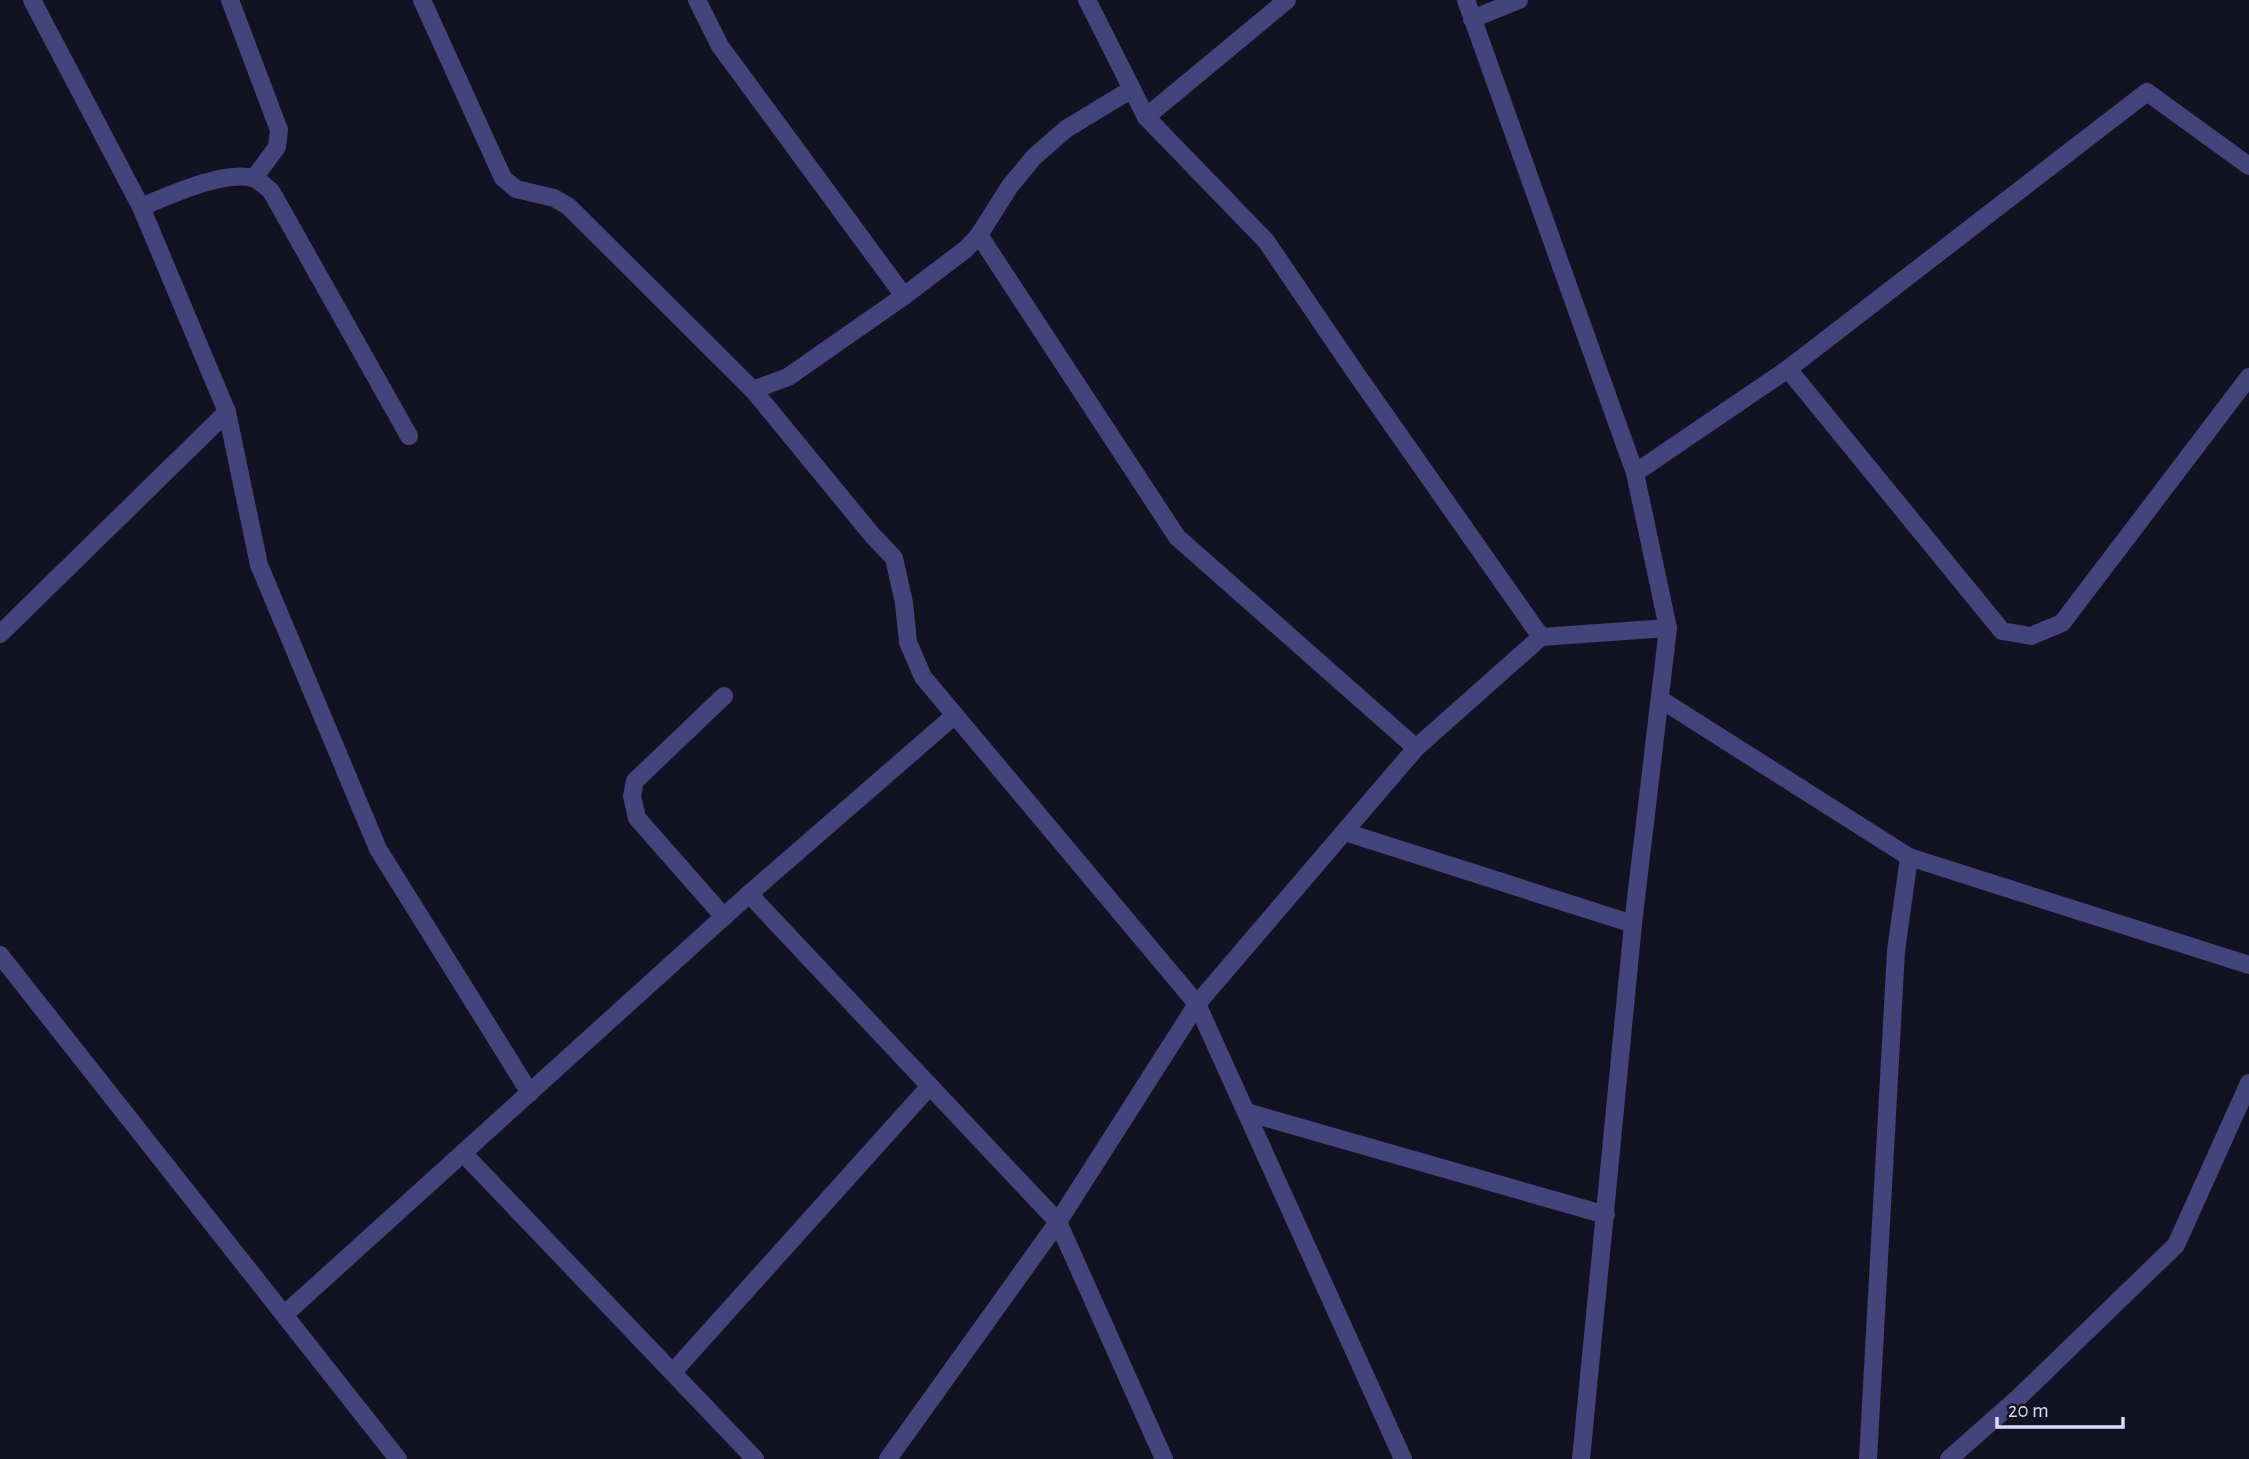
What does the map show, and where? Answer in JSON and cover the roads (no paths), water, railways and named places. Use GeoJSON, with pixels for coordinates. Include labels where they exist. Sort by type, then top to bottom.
{"type":"FeatureCollection","features":[{"type":"Feature","properties":{"kind":"street"},"geometry":{"type":"LineString","coordinates":[[32,0],[141,207],[227,412],[259,565],[378,849],[530,1093]]}},
{"type":"Feature","properties":{"kind":"street"},"geometry":{"type":"LineString","coordinates":[[230,0],[279,130],[277,147],[254,178]]}},
{"type":"Feature","properties":{"kind":"street"},"geometry":{"type":"LineString","coordinates":[[422,0],[503,178],[516,189],[554,198],[568,206],[753,390],[894,558],[904,603],[908,642],[923,677],[1197,1004],[1403,1459]]}},
{"type":"Feature","properties":{"kind":"street"},"geometry":{"type":"LineString","coordinates":[[697,0],[720,46],[904,296]]}},
{"type":"Feature","properties":{"kind":"street"},"geometry":{"type":"LineString","coordinates":[[1087,0],[1146,117],[1266,241],[1541,637]]}},
{"type":"Feature","properties":{"kind":"street"},"geometry":{"type":"LineString","coordinates":[[1146,117],[1287,0]]}},
{"type":"Feature","properties":{"kind":"street"},"geometry":{"type":"LineString","coordinates":[[1466,0],[1635,473],[1668,628],[1633,924],[1581,1459]]}},
{"type":"Feature","properties":{"kind":"street"},"geometry":{"type":"LineString","coordinates":[[1472,19],[1519,0]]}},
{"type":"Feature","properties":{"kind":"street"},"geometry":{"type":"LineString","coordinates":[[753,390],[788,377],[966,249],[979,235],[1010,186],[1034,157],[1066,129],[1132,89]]}},
{"type":"Feature","properties":{"kind":"street"},"geometry":{"type":"LineString","coordinates":[[1635,473],[1788,369],[2147,92],[2249,166]]}},
{"type":"Feature","properties":{"kind":"street"},"geometry":{"type":"LineString","coordinates":[[141,207],[189,188],[226,178],[254,178],[271,191],[409,436]]}},
{"type":"Feature","properties":{"kind":"street"},"geometry":{"type":"LineString","coordinates":[[979,235],[1177,537],[1416,748]]}},
{"type":"Feature","properties":{"kind":"street"},"geometry":{"type":"LineString","coordinates":[[1788,369],[2002,631],[2031,636],[2063,623],[2249,377]]}},
{"type":"Feature","properties":{"kind":"street"},"geometry":{"type":"LineString","coordinates":[[0,634],[227,412]]}},
{"type":"Feature","properties":{"kind":"street"},"geometry":{"type":"LineString","coordinates":[[888,1459],[1058,1222],[1197,1004],[1416,748],[1541,637],[1668,628]]}},
{"type":"Feature","properties":{"kind":"street"},"geometry":{"type":"LineString","coordinates":[[723,917],[637,818],[632,796],[635,780],[724,696]]}},
{"type":"Feature","properties":{"kind":"street"},"geometry":{"type":"LineString","coordinates":[[1660,699],[1909,857],[2249,965]]}},
{"type":"Feature","properties":{"kind":"street"},"geometry":{"type":"LineString","coordinates":[[285,1314],[723,917],[955,715]]}},
{"type":"Feature","properties":{"kind":"street"},"geometry":{"type":"LineString","coordinates":[[1345,832],[1633,924]]}},
{"type":"Feature","properties":{"kind":"street"},"geometry":{"type":"LineString","coordinates":[[1868,1459],[1896,951],[1909,857]]}},
{"type":"Feature","properties":{"kind":"street"},"geometry":{"type":"LineString","coordinates":[[749,894],[1058,1222],[1164,1459]]}},
{"type":"Feature","properties":{"kind":"street"},"geometry":{"type":"LineString","coordinates":[[0,955],[398,1459]]}},
{"type":"Feature","properties":{"kind":"street"},"geometry":{"type":"LineString","coordinates":[[1950,1459],[2018,1398],[2176,1245],[2249,1083]]}},
{"type":"Feature","properties":{"kind":"street"},"geometry":{"type":"LineString","coordinates":[[673,1372],[930,1086]]}},
{"type":"Feature","properties":{"kind":"street"},"geometry":{"type":"LineString","coordinates":[[1246,1112],[1606,1215]]}},
{"type":"Feature","properties":{"kind":"street"},"geometry":{"type":"LineString","coordinates":[[463,1153],[755,1459]]}}]}
